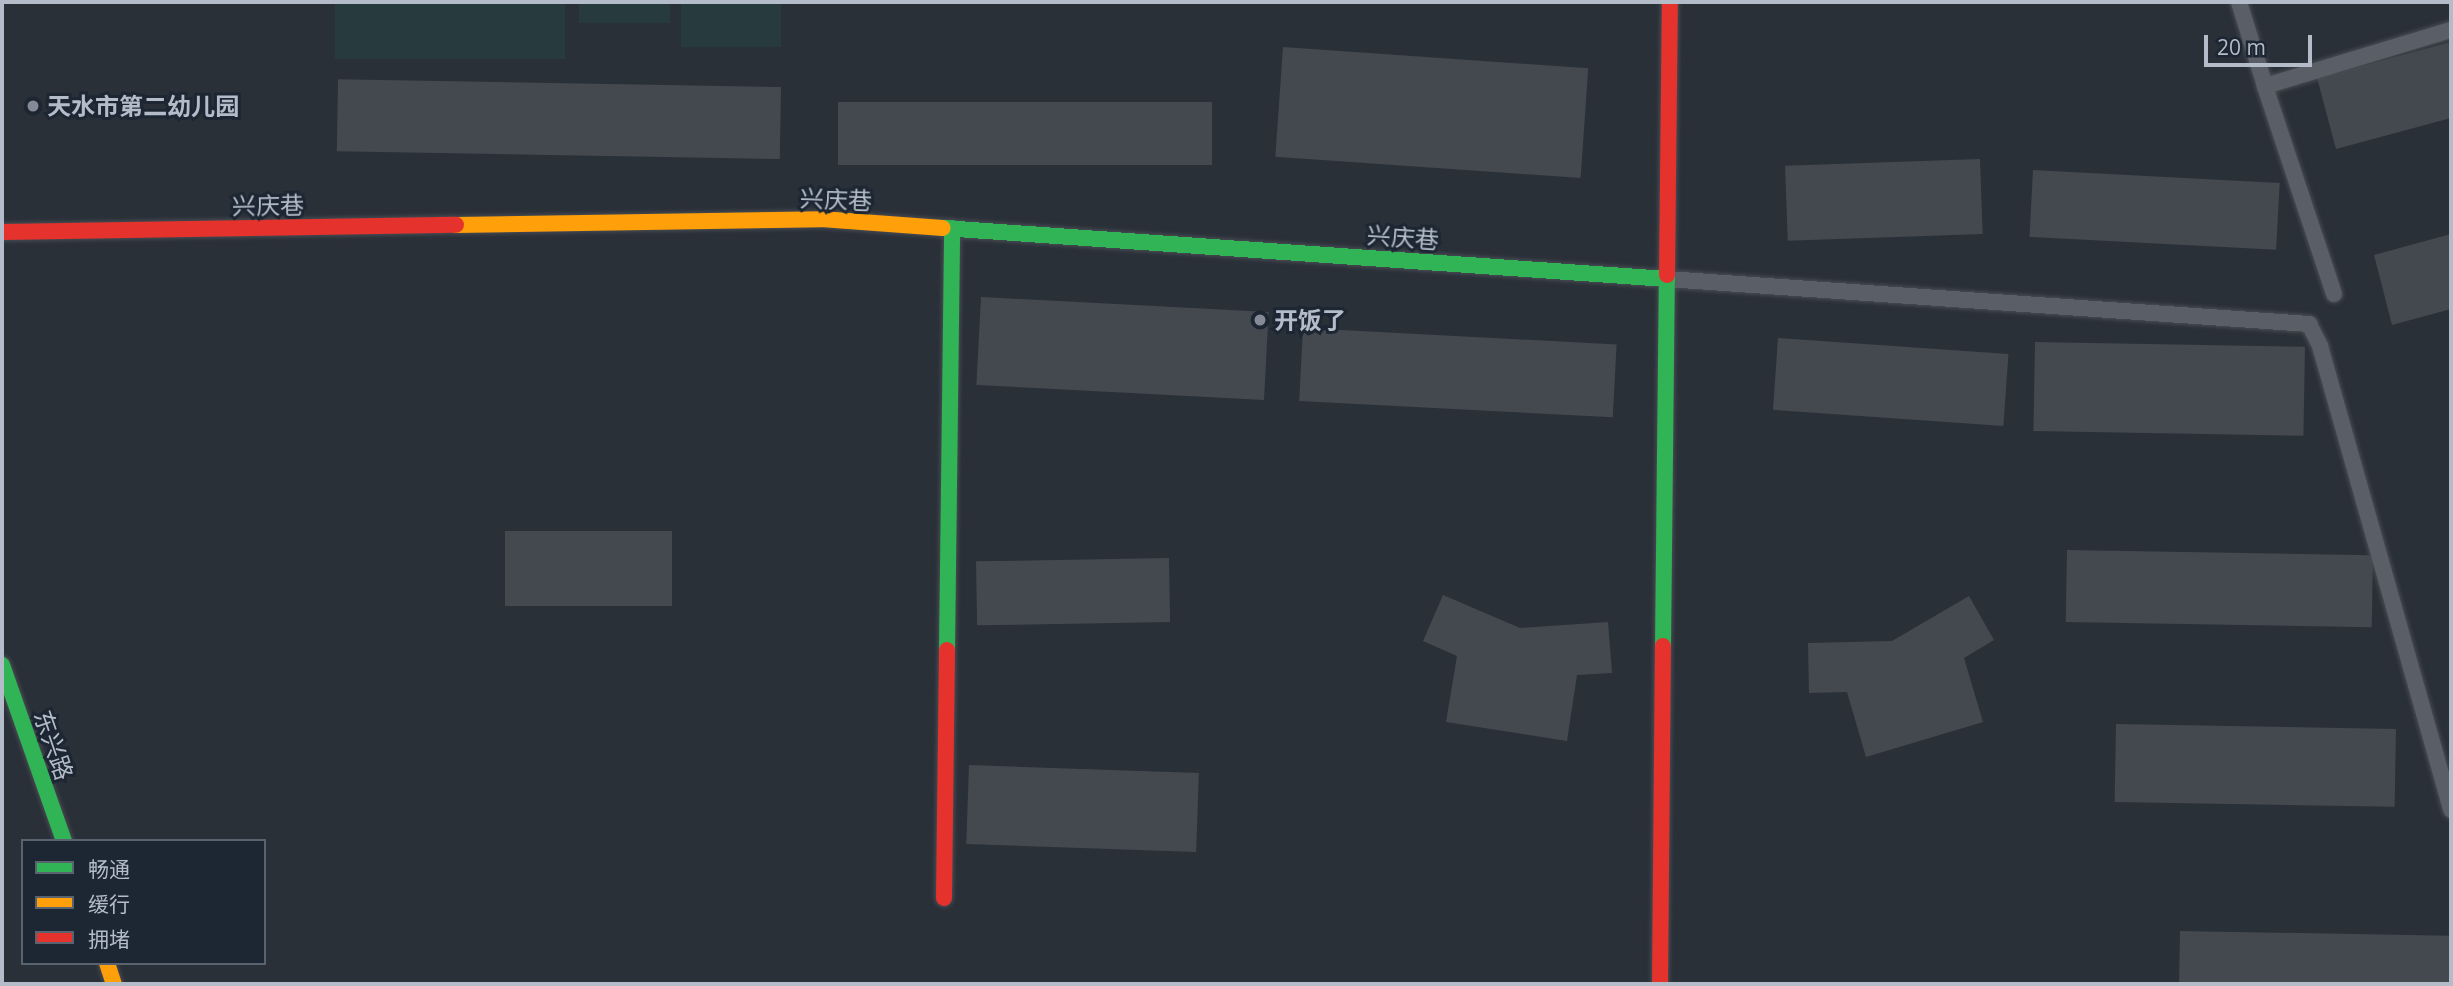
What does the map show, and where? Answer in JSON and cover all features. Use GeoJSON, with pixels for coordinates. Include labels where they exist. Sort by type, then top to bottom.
{"type":"FeatureCollection","features":[{"type":"Feature","properties":{"kind":"street"},"geometry":{"type":"LineString","coordinates":[[1660,984],[1670,2]]}},
{"type":"Feature","properties":{"kind":"street","name":"兴庆巷"},"geometry":{"type":"LineString","coordinates":[[2,232],[821,219],[1667,279]]}},
{"type":"Feature","properties":{"kind":"street"},"geometry":{"type":"LineString","coordinates":[[944,898],[952,228]]}},
{"type":"Feature","properties":{"kind":"street","name":"东兴路"},"geometry":{"type":"LineString","coordinates":[[2,665],[63,839]]}},
{"type":"Feature","properties":{"kind":"street"},"geometry":{"type":"LineString","coordinates":[[108,965],[114,984]]}},
{"type":"Feature","properties":{"kind":"lane"},"geometry":{"type":"LineString","coordinates":[[2239,2],[2334,294]]}},
{"type":"Feature","properties":{"kind":"lane"},"geometry":{"type":"LineString","coordinates":[[2265,86],[2451,30]]}},
{"type":"Feature","properties":{"kind":"lane"},"geometry":{"type":"LineString","coordinates":[[1667,279],[2309,324],[2320,346],[2451,810]]}},
{"type":"Feature","properties":{"kind":"green space"},"geometry":{"type":"Polygon","coordinates":[[[335,2],[565,2],[565,59],[335,59],[335,2]]]}},
{"type":"Feature","properties":{"kind":"green space"},"geometry":{"type":"Polygon","coordinates":[[[579,2],[670,2],[670,23],[579,23],[579,2]]]}},
{"type":"Feature","properties":{"kind":"green space"},"geometry":{"type":"Polygon","coordinates":[[[681,2],[781,2],[781,47],[681,47],[681,2]]]}},
{"type":"Feature","properties":{"kind":"building"},"geometry":{"type":"Polygon","coordinates":[[[2451,42],[2451,118],[2336,149],[2317,78],[2451,42]]]}},
{"type":"Feature","properties":{"kind":"building"},"geometry":{"type":"Polygon","coordinates":[[[1283,47],[1588,68],[1581,178],[1275,157],[1283,47]]]}},
{"type":"Feature","properties":{"kind":"building"},"geometry":{"type":"Polygon","coordinates":[[[338,79],[781,87],[780,159],[337,151],[338,79]]]}},
{"type":"Feature","properties":{"kind":"building"},"geometry":{"type":"Polygon","coordinates":[[[838,102],[1212,102],[1212,165],[838,165],[838,102]]]}},
{"type":"Feature","properties":{"kind":"building"},"geometry":{"type":"Polygon","coordinates":[[[1980,159],[1983,234],[1788,241],[1785,166],[1980,159]]]}},
{"type":"Feature","properties":{"kind":"building"},"geometry":{"type":"Polygon","coordinates":[[[2033,170],[2280,183],[2276,250],[2029,237],[2033,170]]]}},
{"type":"Feature","properties":{"kind":"building"},"geometry":{"type":"Polygon","coordinates":[[[2451,234],[2451,309],[2392,325],[2374,255],[2451,234]]]}},
{"type":"Feature","properties":{"kind":"building"},"geometry":{"type":"Polygon","coordinates":[[[981,297],[1269,312],[1264,400],[976,385],[981,297]]]}},
{"type":"Feature","properties":{"kind":"building"},"geometry":{"type":"Polygon","coordinates":[[[1303,328],[1617,344],[1613,417],[1299,401],[1303,328]]]}},
{"type":"Feature","properties":{"kind":"building"},"geometry":{"type":"Polygon","coordinates":[[[1778,338],[2008,354],[2003,426],[1773,410],[1778,338]]]}},
{"type":"Feature","properties":{"kind":"building"},"geometry":{"type":"Polygon","coordinates":[[[2035,342],[2305,347],[2303,436],[2033,431],[2035,342]]]}},
{"type":"Feature","properties":{"kind":"building"},"geometry":{"type":"Polygon","coordinates":[[[505,531],[672,531],[672,606],[505,606],[505,531]]]}},
{"type":"Feature","properties":{"kind":"building"},"geometry":{"type":"Polygon","coordinates":[[[2067,550],[2373,555],[2372,627],[2066,622],[2067,550]]]}},
{"type":"Feature","properties":{"kind":"building"},"geometry":{"type":"Polygon","coordinates":[[[1169,558],[1170,622],[977,625],[976,561],[1169,558]]]}},
{"type":"Feature","properties":{"kind":"building"},"geometry":{"type":"Polygon","coordinates":[[[1443,595],[1520,628],[1608,622],[1612,673],[1577,675],[1567,741],[1446,722],[1457,656],[1423,641],[1443,595]]]}},
{"type":"Feature","properties":{"kind":"building"},"geometry":{"type":"Polygon","coordinates":[[[1969,596],[1994,640],[1964,658],[1983,722],[1866,757],[1847,692],[1809,693],[1808,643],[1892,641],[1969,596]]]}},
{"type":"Feature","properties":{"kind":"building"},"geometry":{"type":"Polygon","coordinates":[[[2116,724],[2396,729],[2395,807],[2115,802],[2116,724]]]}},
{"type":"Feature","properties":{"kind":"building"},"geometry":{"type":"Polygon","coordinates":[[[969,765],[1199,773],[1196,852],[966,844],[969,765]]]}},
{"type":"Feature","properties":{"kind":"building"},"geometry":{"type":"Polygon","coordinates":[[[2180,931],[2451,936],[2450,984],[2179,984],[2180,931]]]}},
{"type":"Feature","properties":{"kind":"traffic: fast"},"geometry":{"type":"LineString","coordinates":[[943,228],[1667,279]]}},
{"type":"Feature","properties":{"kind":"traffic: fast"},"geometry":{"type":"LineString","coordinates":[[947,650],[952,228]]}},
{"type":"Feature","properties":{"kind":"traffic: fast"},"geometry":{"type":"LineString","coordinates":[[1663,646],[1667,275]]}},
{"type":"Feature","properties":{"kind":"traffic: fast"},"geometry":{"type":"LineString","coordinates":[[2,665],[63,839]]}},
{"type":"Feature","properties":{"kind":"traffic: slow"},"geometry":{"type":"LineString","coordinates":[[456,225],[821,219],[943,228]]}},
{"type":"Feature","properties":{"kind":"traffic: slow"},"geometry":{"type":"LineString","coordinates":[[108,965],[114,984]]}},
{"type":"Feature","properties":{"kind":"traffic: jam"},"geometry":{"type":"LineString","coordinates":[[1667,275],[1670,2]]}},
{"type":"Feature","properties":{"kind":"traffic: jam"},"geometry":{"type":"LineString","coordinates":[[2,232],[456,225]]}},
{"type":"Feature","properties":{"kind":"traffic: jam"},"geometry":{"type":"LineString","coordinates":[[1660,984],[1663,646]]}},
{"type":"Feature","properties":{"kind":"traffic: jam"},"geometry":{"type":"LineString","coordinates":[[944,898],[947,650]]}},
{"type":"Feature","properties":{"kind":"place","name":"天水市第二幼儿园"},"geometry":{"type":"Point","coordinates":[33,106]}},
{"type":"Feature","properties":{"kind":"place","name":"开饭了"},"geometry":{"type":"Point","coordinates":[1260,320]}}]}
